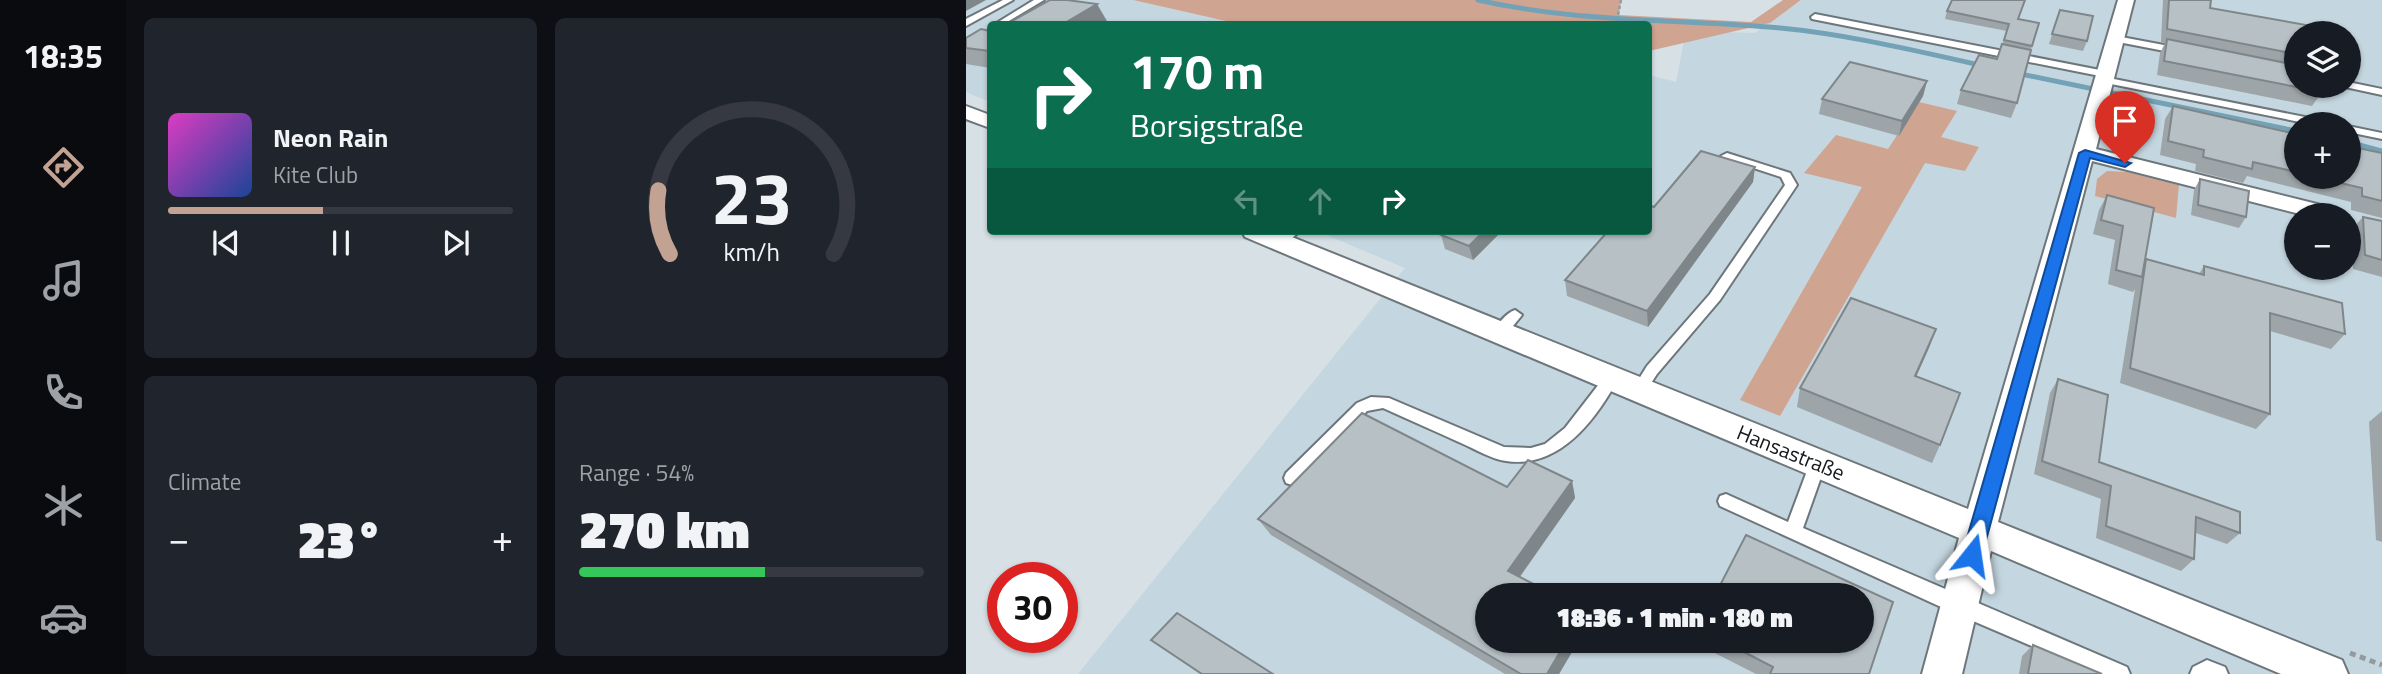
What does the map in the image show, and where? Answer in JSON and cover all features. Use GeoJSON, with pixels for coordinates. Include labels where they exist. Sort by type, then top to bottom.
{"type":"FeatureCollection","features":[{"type":"Feature","properties":{"kind":"street"},"geometry":{"type":"LineString","coordinates":[[1942,674],[1979,529],[2126,0]]}},
{"type":"Feature","properties":{"kind":"street"},"geometry":{"type":"LineString","coordinates":[[966,112],[987,121]]}},
{"type":"Feature","properties":{"kind":"street"},"geometry":{"type":"LineString","coordinates":[[2085,153],[2285,203]]}},
{"type":"Feature","properties":{"kind":"street","name":"Hansastraße"},"geometry":{"type":"LineString","coordinates":[[1276,235],[1507,324],[1611,379],[2328,674]]}},
{"type":"Feature","properties":{"kind":"lane"},"geometry":{"type":"LineString","coordinates":[[966,23],[1009,0]]}},
{"type":"Feature","properties":{"kind":"lane"},"geometry":{"type":"LineString","coordinates":[[1004,21],[1040,0]]}},
{"type":"Feature","properties":{"kind":"lane"},"geometry":{"type":"LineString","coordinates":[[1815,17],[2103,84],[2284,117]]}},
{"type":"Feature","properties":{"kind":"lane"},"geometry":{"type":"LineString","coordinates":[[2116,38],[2196,54]]}},
{"type":"Feature","properties":{"kind":"lane"},"geometry":{"type":"LineString","coordinates":[[2361,88],[2382,92]]}},
{"type":"Feature","properties":{"kind":"lane"},"geometry":{"type":"LineString","coordinates":[[2361,132],[2382,136]]}},
{"type":"Feature","properties":{"kind":"lane"},"geometry":{"type":"LineString","coordinates":[[1639,390],[1652,370],[1715,298],[1791,185],[1786,175],[1727,156]]}},
{"type":"Feature","properties":{"kind":"lane"},"geometry":{"type":"LineString","coordinates":[[1293,478],[1362,407],[1371,402],[1384,402],[1503,454],[1522,456],[1541,453],[1558,444],[1611,379]]}},
{"type":"Feature","properties":{"kind":"lane"},"geometry":{"type":"LineString","coordinates":[[1793,532],[1818,463]]}},
{"type":"Feature","properties":{"kind":"lane"},"geometry":{"type":"LineString","coordinates":[[1726,501],[1959,606],[2120,674]]}},
{"type":"Feature","properties":{"kind":"lane"},"geometry":{"type":"LineString","coordinates":[[2200,674],[2207,670],[2218,674]]}},
{"type":"Feature","properties":{"kind":"path"},"geometry":{"type":"LineString","coordinates":[[1618,15],[1621,0]]}},
{"type":"Feature","properties":{"kind":"shaded area"},"geometry":{"type":"Polygon","coordinates":[[[966,0],[1133,0],[1226,21],[987,21],[987,101],[966,92],[966,0]]]}},
{"type":"Feature","properties":{"kind":"shaded area"},"geometry":{"type":"Polygon","coordinates":[[[1133,0],[1621,0],[1619,15],[1751,22],[1783,0],[1801,0],[1770,23],[1652,50],[1652,21],[1226,21],[1133,0]]]}},
{"type":"Feature","properties":{"kind":"shaded area"},"geometry":{"type":"Polygon","coordinates":[[[1802,0],[2382,0],[2382,674],[1078,674],[1405,268],[1327,235],[1652,235],[1652,76],[1676,82],[1686,31],[1755,33],[1802,0]]]}},
{"type":"Feature","properties":{"kind":"shaded area"},"geometry":{"type":"Polygon","coordinates":[[[1919,102],[1957,111],[1941,137],[1979,147],[1965,171],[1925,163],[1780,416],[1740,400],[1862,187],[1804,173],[1836,135],[1888,149],[1919,102]]]}},
{"type":"Feature","properties":{"kind":"shaded area"},"geometry":{"type":"Polygon","coordinates":[[[2107,171],[2127,172],[2179,185],[2176,218],[2095,196],[2097,179],[2107,171]]]}},
{"type":"Feature","properties":{"kind":"building"},"geometry":{"type":"Polygon","coordinates":[[[1050,0],[1097,4],[1068,21],[1012,21],[1050,0]]]}},
{"type":"Feature","properties":{"kind":"building"},"geometry":{"type":"Polygon","coordinates":[[[1952,0],[2025,0],[2018,19],[2039,23],[2032,46],[2004,40],[2009,24],[1947,11],[1952,0]]]}},
{"type":"Feature","properties":{"kind":"building"},"geometry":{"type":"Polygon","coordinates":[[[2169,0],[2211,0],[2210,8],[2284,21],[2284,52],[2167,29],[2169,0]]]}},
{"type":"Feature","properties":{"kind":"building"},"geometry":{"type":"Polygon","coordinates":[[[2060,10],[2093,16],[2087,41],[2052,34],[2060,10]]]}},
{"type":"Feature","properties":{"kind":"building"},"geometry":{"type":"Polygon","coordinates":[[[981,29],[987,30],[987,51],[966,48],[966,38],[981,29]]]}},
{"type":"Feature","properties":{"kind":"building"},"geometry":{"type":"Polygon","coordinates":[[[2167,39],[2284,63],[2284,85],[2164,61],[2167,39]]]}},
{"type":"Feature","properties":{"kind":"building"},"geometry":{"type":"Polygon","coordinates":[[[2002,44],[2031,50],[2017,103],[1961,90],[1979,55],[1997,59],[2002,44]]]}},
{"type":"Feature","properties":{"kind":"building"},"geometry":{"type":"Polygon","coordinates":[[[1850,62],[1927,81],[1902,121],[1822,99],[1850,62]]]}},
{"type":"Feature","properties":{"kind":"building"},"geometry":{"type":"Polygon","coordinates":[[[2173,106],[2284,131],[2284,169],[2253,162],[2252,169],[2203,157],[2204,150],[2168,141],[2173,106]]]}},
{"type":"Feature","properties":{"kind":"building"},"geometry":{"type":"Polygon","coordinates":[[[2361,149],[2382,153],[2382,201],[2362,196],[2361,149]]]}},
{"type":"Feature","properties":{"kind":"building"},"geometry":{"type":"Polygon","coordinates":[[[1701,151],[1755,167],[1647,311],[1565,280],[1604,235],[1652,235],[1652,206],[1701,151]]]}},
{"type":"Feature","properties":{"kind":"building"},"geometry":{"type":"Polygon","coordinates":[[[2200,179],[2249,191],[2246,217],[2198,205],[2200,179]]]}},
{"type":"Feature","properties":{"kind":"building"},"geometry":{"type":"Polygon","coordinates":[[[2107,195],[2154,208],[2142,277],[2116,270],[2123,226],[2101,220],[2107,195]]]}},
{"type":"Feature","properties":{"kind":"building"},"geometry":{"type":"Polygon","coordinates":[[[2363,217],[2382,221],[2382,260],[2365,255],[2363,217]]]}},
{"type":"Feature","properties":{"kind":"building"},"geometry":{"type":"Polygon","coordinates":[[[1441,235],[1480,235],[1469,246],[1441,235]]]}},
{"type":"Feature","properties":{"kind":"building"},"geometry":{"type":"Polygon","coordinates":[[[2146,259],[2204,275],[2204,266],[2342,303],[2345,334],[2270,313],[2270,414],[2130,368],[2146,259]]]}},
{"type":"Feature","properties":{"kind":"building"},"geometry":{"type":"Polygon","coordinates":[[[1851,298],[1936,329],[1915,376],[1960,393],[1940,445],[1800,388],[1851,298]]]}},
{"type":"Feature","properties":{"kind":"building"},"geometry":{"type":"Polygon","coordinates":[[[2058,379],[2108,395],[2099,462],[2240,512],[2240,533],[2196,517],[2194,559],[2106,526],[2111,486],[2042,461],[2058,379]]]}},
{"type":"Feature","properties":{"kind":"building"},"geometry":{"type":"Polygon","coordinates":[[[1362,413],[1507,487],[1528,460],[1572,481],[1508,571],[1532,583],[1475,583],[1475,647],[1258,519],[1362,413]]]}},
{"type":"Feature","properties":{"kind":"building"},"geometry":{"type":"Polygon","coordinates":[[[1746,535],[1851,583],[1721,583],[1746,535]]]}},
{"type":"Feature","properties":{"kind":"building"},"geometry":{"type":"Polygon","coordinates":[[[1874,593],[1893,602],[1869,674],[1770,674],[1773,667],[1746,653],[1874,653],[1874,593]]]}},
{"type":"Feature","properties":{"kind":"building"},"geometry":{"type":"Polygon","coordinates":[[[1177,613],[1273,674],[1202,674],[1151,640],[1177,613]]]}},
{"type":"Feature","properties":{"kind":"building"},"geometry":{"type":"Polygon","coordinates":[[[2033,645],[2102,674],[2028,674],[2033,645]]]}},
{"type":"Feature","properties":{"kind":"building"},"geometry":{"type":"Polygon","coordinates":[[[1485,653],[1559,653],[1547,674],[1521,674],[1485,653]]]}},
{"type":"Feature","properties":{"kind":"waterway"},"geometry":{"type":"LineString","coordinates":[[1478,0],[1586,16],[1732,24],[1823,33],[1984,66]]}},
{"type":"Feature","properties":{"kind":"waterway"},"geometry":{"type":"LineString","coordinates":[[2016,73],[2284,129]]}},
{"type":"Feature","properties":{"kind":"waterway"},"geometry":{"type":"LineString","coordinates":[[2361,145],[2382,151]]}},
{"type":"Feature","properties":{"kind":"route"},"geometry":{"type":"LineString","coordinates":[[1972,555],[2085,153],[2125,163]]}}]}
